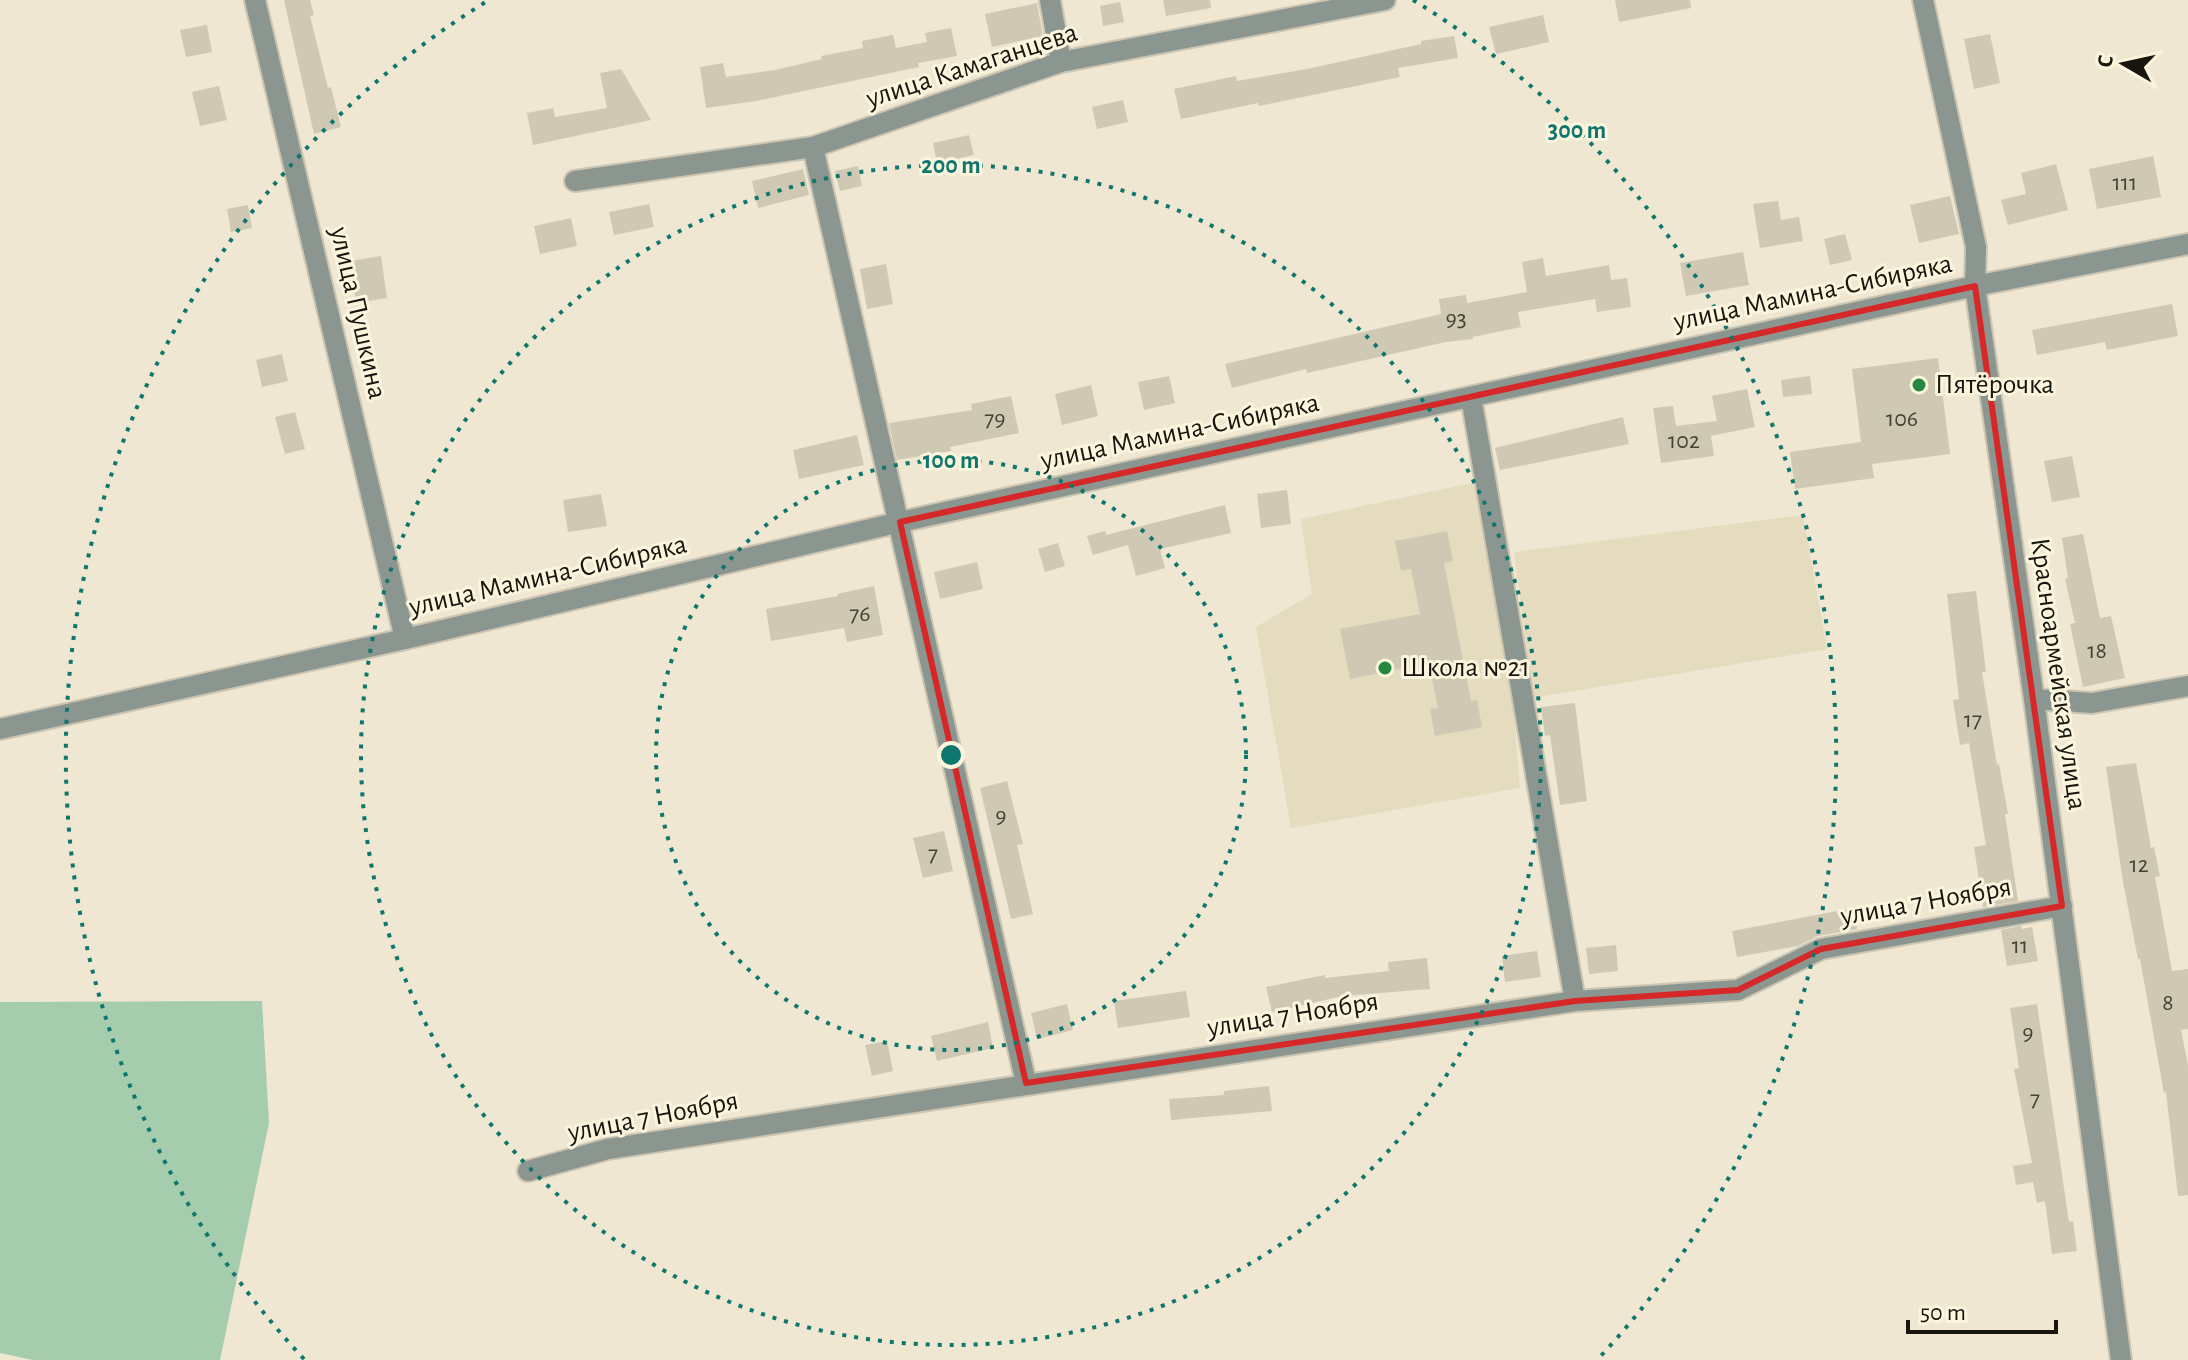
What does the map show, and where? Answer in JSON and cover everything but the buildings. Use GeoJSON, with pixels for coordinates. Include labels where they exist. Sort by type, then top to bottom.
{"type":"FeatureCollection","features":[{"type":"Feature","properties":{"kind":"street","name":"улица Пушкина"},"geometry":{"type":"LineString","coordinates":[[255,0],[405,639]]}},
{"type":"Feature","properties":{"kind":"street"},"geometry":{"type":"LineString","coordinates":[[1050,0],[1061,62]]}},
{"type":"Feature","properties":{"kind":"street","name":"улица Камаганцева"},"geometry":{"type":"LineString","coordinates":[[575,181],[813,147],[1061,62],[1385,0]]}},
{"type":"Feature","properties":{"kind":"street","name":"Красноармейская улица"},"geometry":{"type":"LineString","coordinates":[[1923,0],[1976,247],[1975,286],[2034,699],[2121,1360]]}},
{"type":"Feature","properties":{"kind":"street"},"geometry":{"type":"LineString","coordinates":[[813,147],[1026,1083]]}},
{"type":"Feature","properties":{"kind":"street","name":"улица Мамина-Сибиряка"},"geometry":{"type":"LineString","coordinates":[[0,729],[405,639],[900,522],[1975,286],[2188,244]]}},
{"type":"Feature","properties":{"kind":"street"},"geometry":{"type":"LineString","coordinates":[[1471,397],[1575,1001]]}},
{"type":"Feature","properties":{"kind":"street"},"geometry":{"type":"LineString","coordinates":[[2034,699],[2092,703],[2188,686]]}},
{"type":"Feature","properties":{"kind":"street","name":"улица 7 Ноября"},"geometry":{"type":"LineString","coordinates":[[528,1171],[608,1149],[1026,1083],[1575,1001],[1738,990],[1821,949],[2062,906]]}},
{"type":"Feature","properties":{"kind":"highlighted area"},"geometry":{"type":"Polygon","coordinates":[[[1975,286],[2062,906],[1821,949],[1738,990],[1575,1001],[1026,1083],[900,522],[1975,286]]]}},
{"type":"Feature","properties":{"kind":"shaded area","name":"Школа №21"},"geometry":{"type":"Polygon","coordinates":[[[1477,482],[1513,704],[1520,788],[1291,828],[1256,627],[1312,594],[1301,519],[1477,482]]]}},
{"type":"Feature","properties":{"kind":"shaded area","name":"Школа №21"},"geometry":{"type":"Polygon","coordinates":[[[1803,515],[1827,649],[1533,698],[1514,552],[1803,515]]]}},
{"type":"Feature","properties":{"kind":"green space"},"geometry":{"type":"Polygon","coordinates":[[[262,1001],[269,1123],[220,1360],[33,1360],[0,1353],[0,1002],[262,1001]]]}},
{"type":"Feature","properties":{"kind":"place","name":"Пятёрочка"},"geometry":{"type":"Point","coordinates":[1919,385]}},
{"type":"Feature","properties":{"kind":"place","name":"Школа №21"},"geometry":{"type":"Point","coordinates":[1385,668]}}]}
